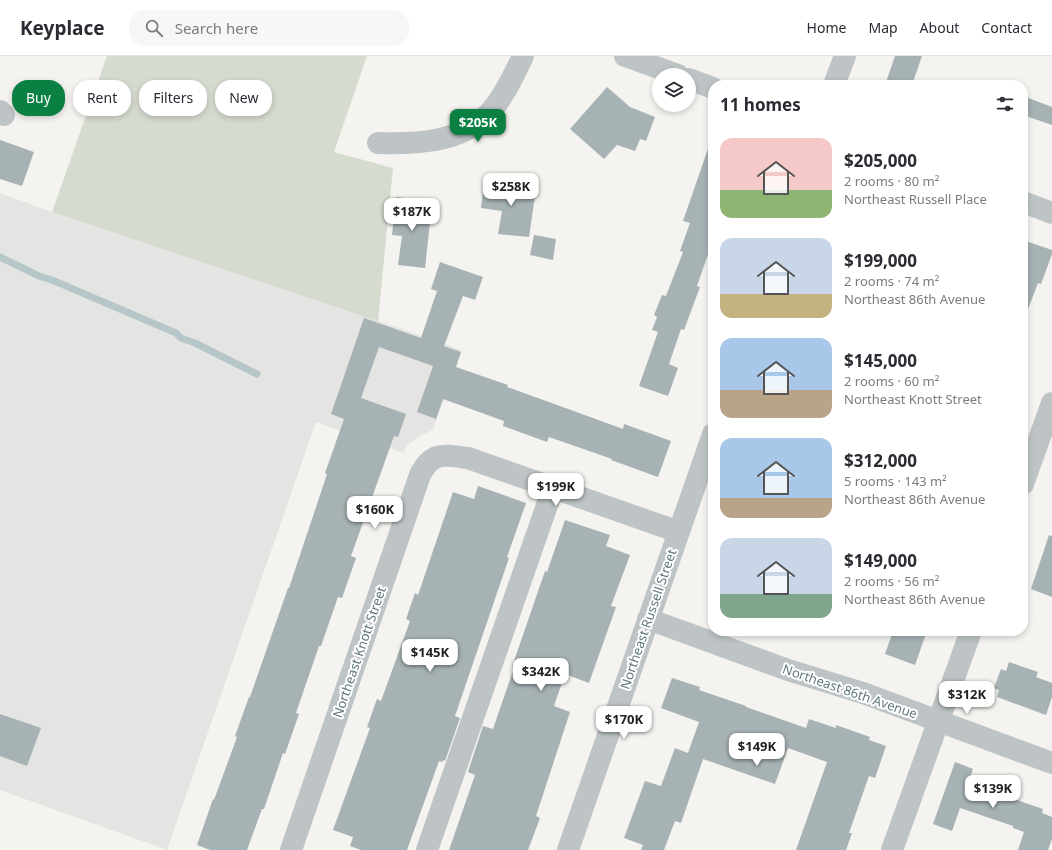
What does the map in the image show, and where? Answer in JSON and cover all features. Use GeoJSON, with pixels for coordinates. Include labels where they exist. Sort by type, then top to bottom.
{"type":"FeatureCollection","features":[{"type":"Feature","properties":{"kind":"street"},"geometry":{"type":"LineString","coordinates":[[378,143],[405,144],[427,142],[446,138],[477,124],[489,114],[499,100],[523,56]]}},
{"type":"Feature","properties":{"kind":"street"},"geometry":{"type":"LineString","coordinates":[[625,56],[671,67]]}},
{"type":"Feature","properties":{"kind":"street"},"geometry":{"type":"LineString","coordinates":[[836,80],[845,56]]}},
{"type":"Feature","properties":{"kind":"street"},"geometry":{"type":"LineString","coordinates":[[696,82],[708,86]]}},
{"type":"Feature","properties":{"kind":"street"},"geometry":{"type":"LineString","coordinates":[[1028,204],[1052,213]]}},
{"type":"Feature","properties":{"kind":"street"},"geometry":{"type":"LineString","coordinates":[[1028,470],[1052,403]]}},
{"type":"Feature","properties":{"kind":"street","name":"Northeast Russell Street"},"geometry":{"type":"LineString","coordinates":[[568,850],[708,448]]}},
{"type":"Feature","properties":{"kind":"street","name":"Northeast Knott Street"},"geometry":{"type":"LineString","coordinates":[[292,850],[420,475],[425,466],[434,458],[447,455],[468,458],[553,488]]}},
{"type":"Feature","properties":{"kind":"street"},"geometry":{"type":"LineString","coordinates":[[427,850],[553,488],[679,532]]}},
{"type":"Feature","properties":{"kind":"street","name":"Northeast 86th Avenue"},"geometry":{"type":"LineString","coordinates":[[648,619],[788,670],[863,693],[1052,764]]}},
{"type":"Feature","properties":{"kind":"street"},"geometry":{"type":"LineString","coordinates":[[892,850],[969,636]]}},
{"type":"Feature","properties":{"kind":"shaded area"},"geometry":{"type":"Polygon","coordinates":[[[107,56],[367,56],[334,152],[393,168],[378,321],[52,212],[86,116],[131,116],[131,80],[99,80],[107,56]]]}},
{"type":"Feature","properties":{"kind":"shaded area"},"geometry":{"type":"Polygon","coordinates":[[[0,193],[52,212],[354,312],[461,350],[433,430],[419,436],[407,446],[403,453],[316,422],[167,850],[0,790],[0,193]]]}},
{"type":"Feature","properties":{"kind":"building"},"geometry":{"type":"Polygon","coordinates":[[[895,56],[922,56],[914,80],[887,80],[895,56]]]}},
{"type":"Feature","properties":{"kind":"building"},"geometry":{"type":"Polygon","coordinates":[[[607,87],[630,107],[655,117],[646,141],[640,139],[635,151],[617,145],[604,159],[570,129],[607,87]]]}},
{"type":"Feature","properties":{"kind":"building"},"geometry":{"type":"Polygon","coordinates":[[[1028,98],[1052,107],[1052,125],[1028,117],[1028,98]]]}},
{"type":"Feature","properties":{"kind":"building"},"geometry":{"type":"Polygon","coordinates":[[[0,140],[34,152],[22,186],[0,179],[0,140]]]}},
{"type":"Feature","properties":{"kind":"building"},"geometry":{"type":"Polygon","coordinates":[[[708,149],[708,254],[697,286],[700,287],[684,330],[681,329],[669,364],[678,368],[668,396],[639,386],[658,332],[652,330],[657,317],[654,315],[662,295],[666,296],[683,252],[680,251],[690,223],[683,221],[708,149]]]}},
{"type":"Feature","properties":{"kind":"building"},"geometry":{"type":"Polygon","coordinates":[[[484,182],[536,189],[529,237],[498,234],[502,211],[481,208],[484,182]]]}},
{"type":"Feature","properties":{"kind":"building"},"geometry":{"type":"Polygon","coordinates":[[[396,197],[422,200],[421,212],[431,213],[425,268],[398,265],[402,236],[392,235],[396,197]]]}},
{"type":"Feature","properties":{"kind":"building"},"geometry":{"type":"Polygon","coordinates":[[[534,235],[556,239],[553,260],[530,255],[534,235]]]}},
{"type":"Feature","properties":{"kind":"building"},"geometry":{"type":"Polygon","coordinates":[[[1028,242],[1052,250],[1052,254],[1041,284],[1038,283],[1028,309],[1028,242]]]}},
{"type":"Feature","properties":{"kind":"building"},"geometry":{"type":"Polygon","coordinates":[[[440,262],[483,277],[475,300],[463,296],[444,346],[461,352],[456,367],[508,385],[507,387],[623,429],[624,424],[671,441],[658,477],[549,437],[547,442],[503,426],[504,421],[443,399],[436,419],[417,412],[433,366],[379,347],[361,398],[406,414],[398,437],[394,436],[351,556],[356,558],[342,598],[338,597],[321,646],[319,646],[296,713],[299,714],[285,754],[283,753],[264,809],[262,809],[247,850],[210,850],[197,845],[237,737],[235,736],[289,588],[327,474],[325,473],[344,419],[331,414],[364,318],[421,338],[437,291],[431,289],[440,262]]]}},
{"type":"Feature","properties":{"kind":"building"},"geometry":{"type":"Polygon","coordinates":[[[478,486],[526,503],[507,557],[509,558],[455,716],[460,718],[445,761],[439,761],[407,850],[361,850],[350,846],[353,837],[333,830],[370,728],[367,727],[377,699],[381,701],[410,621],[406,619],[415,593],[418,595],[453,492],[474,499],[478,486]]]}},
{"type":"Feature","properties":{"kind":"building"},"geometry":{"type":"Polygon","coordinates":[[[565,520],[610,535],[606,546],[630,555],[611,606],[616,607],[589,683],[565,674],[554,706],[570,712],[536,816],[540,818],[528,850],[449,850],[475,775],[468,772],[483,726],[493,729],[514,668],[512,667],[545,571],[547,572],[565,520]]]}},
{"type":"Feature","properties":{"kind":"building"},"geometry":{"type":"Polygon","coordinates":[[[1049,535],[1052,536],[1052,597],[1031,589],[1049,535]]]}},
{"type":"Feature","properties":{"kind":"building"},"geometry":{"type":"Polygon","coordinates":[[[891,636],[925,636],[915,665],[885,654],[891,636]]]}},
{"type":"Feature","properties":{"kind":"building"},"geometry":{"type":"Polygon","coordinates":[[[1009,662],[1038,672],[1036,677],[1052,683],[1052,697],[1046,715],[997,697],[999,690],[994,688],[1001,669],[1006,671],[1009,662]]]}},
{"type":"Feature","properties":{"kind":"building"},"geometry":{"type":"Polygon","coordinates":[[[672,678],[700,687],[699,690],[806,728],[809,719],[836,728],[836,725],[870,737],[869,740],[886,746],[875,778],[869,776],[849,833],[852,833],[846,850],[796,850],[827,762],[788,748],[775,784],[703,759],[681,823],[675,821],[664,850],[641,850],[643,845],[624,838],[645,781],[661,786],[675,748],[688,753],[699,722],[661,708],[672,678]]]}},
{"type":"Feature","properties":{"kind":"building"},"geometry":{"type":"Polygon","coordinates":[[[0,714],[41,728],[27,766],[0,756],[0,714]]]}},
{"type":"Feature","properties":{"kind":"building"},"geometry":{"type":"Polygon","coordinates":[[[955,762],[973,769],[971,775],[997,784],[994,792],[1043,809],[1042,813],[1052,817],[1052,839],[1048,850],[1018,850],[1024,832],[1013,828],[1013,826],[960,808],[952,831],[933,824],[955,762]]]}},
{"type":"Feature","properties":{"kind":"waterway"},"geometry":{"type":"LineString","coordinates":[[0,257],[39,276],[52,280],[176,333],[181,338],[195,343],[257,374]]}}]}
